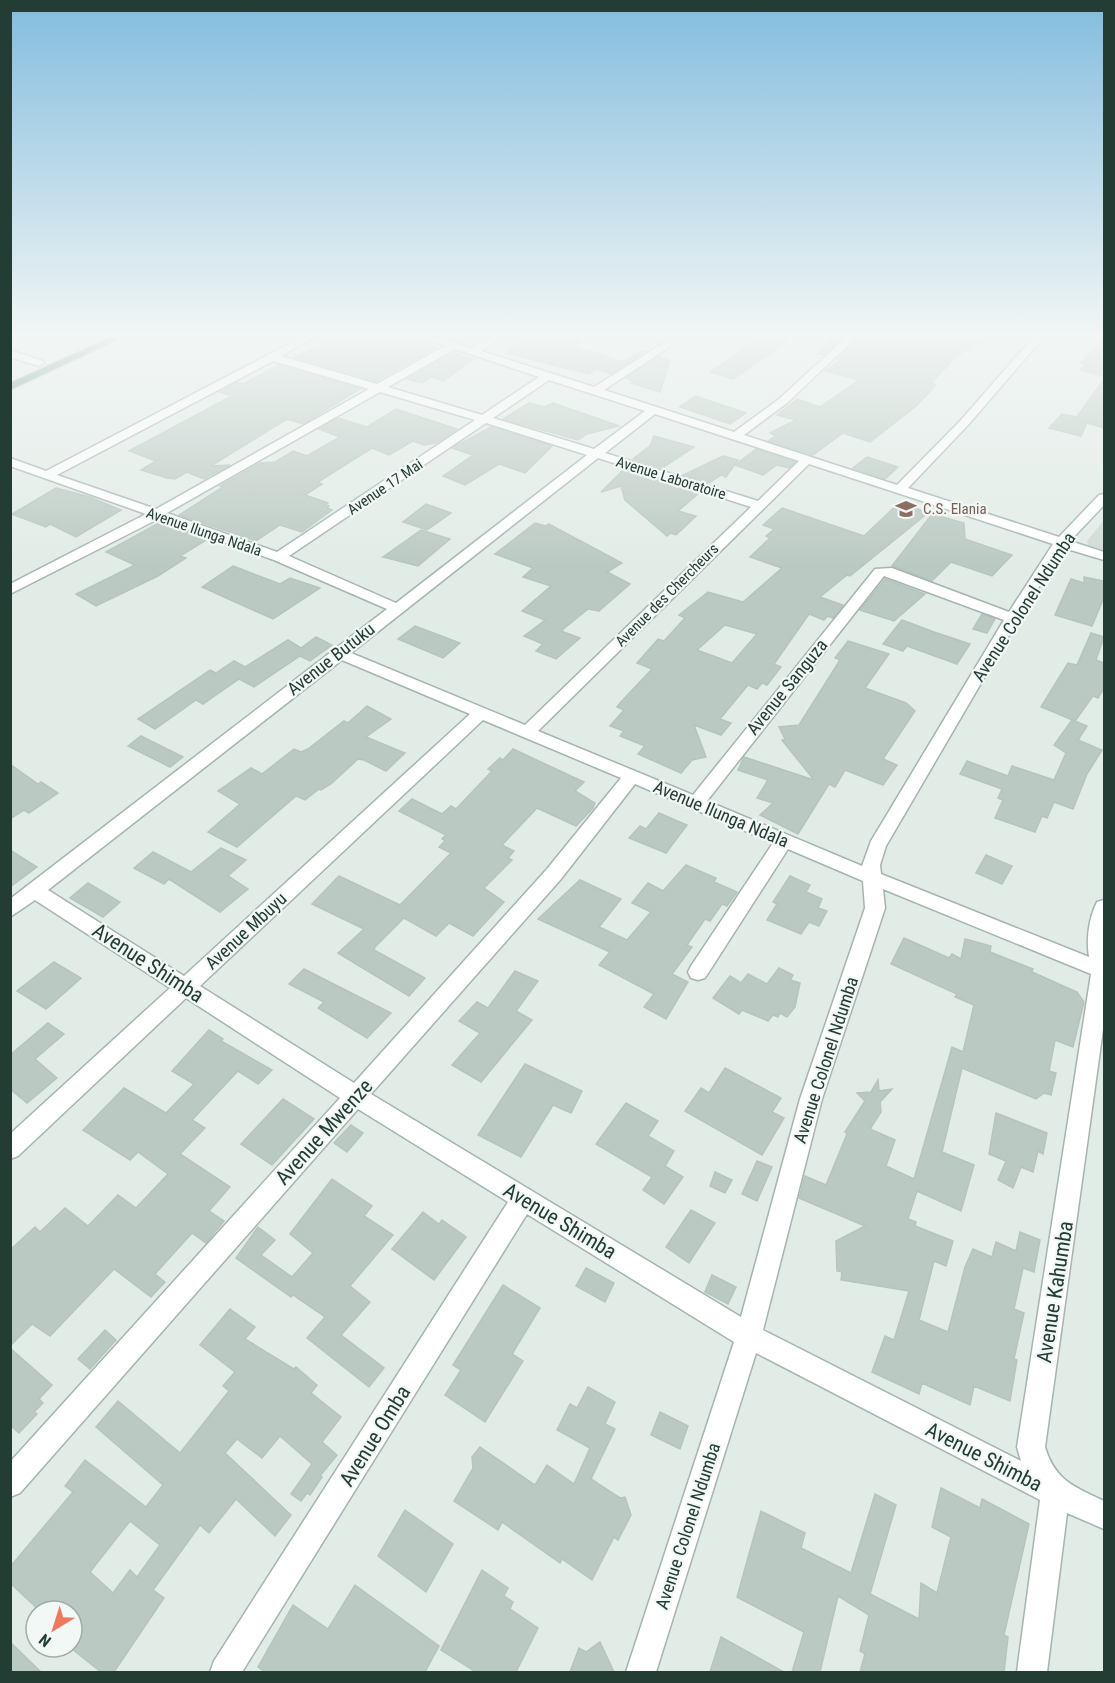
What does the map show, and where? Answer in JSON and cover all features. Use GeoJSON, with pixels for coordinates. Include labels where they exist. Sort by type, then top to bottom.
{"type":"FeatureCollection","features":[{"type":"Feature","properties":{"kind":"street"},"geometry":{"type":"LineString","coordinates":[[47,476],[171,411]]}},
{"type":"Feature","properties":{"kind":"street"},"geometry":{"type":"LineString","coordinates":[[10,590],[155,515],[338,411]]}},
{"type":"Feature","properties":{"kind":"street","name":"Avenue Laboratoire"},"geometry":{"type":"LineString","coordinates":[[456,411],[759,504]]}},
{"type":"Feature","properties":{"kind":"street","name":"Avenue 17 Mai"},"geometry":{"type":"LineString","coordinates":[[279,557],[497,411]]}},
{"type":"Feature","properties":{"kind":"street","name":"Avenue Butuku"},"geometry":{"type":"LineString","coordinates":[[10,910],[652,411]]}},
{"type":"Feature","properties":{"kind":"street"},"geometry":{"type":"LineString","coordinates":[[659,411],[1104,556]]}},
{"type":"Feature","properties":{"kind":"street"},"geometry":{"type":"LineString","coordinates":[[736,436],[770,411]]}},
{"type":"Feature","properties":{"kind":"street"},"geometry":{"type":"LineString","coordinates":[[899,490],[975,411]]}},
{"type":"Feature","properties":{"kind":"street","name":"Avenue des Chercheurs"},"geometry":{"type":"LineString","coordinates":[[527,732],[759,504],[807,460]]}},
{"type":"Feature","properties":{"kind":"street","name":"Avenue Ilunga Ndala"},"geometry":{"type":"LineString","coordinates":[[10,462],[279,557],[396,608]]}},
{"type":"Feature","properties":{"kind":"street","name":"Avenue Colonel Ndumba"},"geometry":{"type":"LineString","coordinates":[[641,1672],[749,1336],[811,1099],[875,908],[871,877],[877,846],[1012,618],[1062,541],[1104,498]]}},
{"type":"Feature","properties":{"kind":"street","name":"Avenue Sanguza"},"geometry":{"type":"LineString","coordinates":[[696,803],[880,572],[887,571],[1012,618]]}},
{"type":"Feature","properties":{"kind":"street","name":"Avenue Ilunga Ndala"},"geometry":{"type":"LineString","coordinates":[[339,653],[871,877],[1103,970]]}},
{"type":"Feature","properties":{"kind":"street","name":"Avenue Mbuyu"},"geometry":{"type":"LineString","coordinates":[[10,1149],[481,713]]}},
{"type":"Feature","properties":{"kind":"street","name":"Avenue Mwenze"},"geometry":{"type":"LineString","coordinates":[[10,1483],[554,874],[632,776]]}},
{"type":"Feature","properties":{"kind":"street"},"geometry":{"type":"LineString","coordinates":[[698,972],[784,840]]}},
{"type":"Feature","properties":{"kind":"street","name":"Avenue Shimba"},"geometry":{"type":"LineString","coordinates":[[35,891],[356,1097],[749,1336],[1055,1493],[1104,1515]]}},
{"type":"Feature","properties":{"kind":"street","name":"Avenue Kahumba"},"geometry":{"type":"LineString","coordinates":[[1055,1493],[1036,1464],[1031,1447],[1103,970],[1096,950],[1097,930],[1104,907]]}},
{"type":"Feature","properties":{"kind":"street","name":"Avenue Omba"},"geometry":{"type":"LineString","coordinates":[[225,1672],[523,1199]]}},
{"type":"Feature","properties":{"kind":"street"},"geometry":{"type":"LineString","coordinates":[[1032,1672],[1055,1493]]}},
{"type":"Feature","properties":{"kind":"shaded area"},"geometry":{"type":"Polygon","coordinates":[[[1104,520],[1104,550],[1088,545],[1087,541],[1104,520]]]}},
{"type":"Feature","properties":{"kind":"building"},"geometry":{"type":"Polygon","coordinates":[[[205,411],[325,411],[303,424],[287,419],[211,466],[230,465],[204,479],[187,472],[175,479],[141,470],[156,461],[129,451],[205,411]]]}},
{"type":"Feature","properties":{"kind":"building"},"geometry":{"type":"Polygon","coordinates":[[[394,411],[401,411],[457,429],[436,443],[424,445],[413,441],[389,455],[372,448],[318,482],[322,484],[305,495],[328,503],[325,505],[332,510],[302,532],[280,525],[256,541],[179,515],[223,487],[220,486],[260,463],[275,462],[293,451],[307,456],[340,437],[319,429],[338,418],[367,427],[394,411]]]}},
{"type":"Feature","properties":{"kind":"building"},"geometry":{"type":"Polygon","coordinates":[[[517,411],[575,411],[619,426],[587,434],[578,440],[503,419],[517,411]]]}},
{"type":"Feature","properties":{"kind":"building"},"geometry":{"type":"Polygon","coordinates":[[[690,411],[739,411],[746,413],[730,424],[690,411]]]}},
{"type":"Feature","properties":{"kind":"building"},"geometry":{"type":"Polygon","coordinates":[[[783,411],[910,411],[870,442],[843,433],[813,455],[768,441],[776,436],[770,433],[796,420],[777,415],[783,411]]]}},
{"type":"Feature","properties":{"kind":"building"},"geometry":{"type":"Polygon","coordinates":[[[1082,411],[1104,411],[1104,428],[1087,423],[1081,436],[1049,428],[1062,414],[1077,417],[1082,411]]]}},
{"type":"Feature","properties":{"kind":"building"},"geometry":{"type":"Polygon","coordinates":[[[491,427],[552,446],[525,473],[499,464],[465,485],[443,476],[473,455],[452,448],[491,427]]]}},
{"type":"Feature","properties":{"kind":"building"},"geometry":{"type":"Polygon","coordinates":[[[654,436],[694,447],[664,467],[665,469],[633,459],[650,446],[654,436]]]}},
{"type":"Feature","properties":{"kind":"building"},"geometry":{"type":"Polygon","coordinates":[[[756,449],[795,462],[789,468],[777,465],[763,475],[735,465],[756,449]]]}},
{"type":"Feature","properties":{"kind":"building"},"geometry":{"type":"Polygon","coordinates":[[[723,456],[738,460],[726,477],[721,475],[709,483],[683,475],[723,456]]]}},
{"type":"Feature","properties":{"kind":"building"},"geometry":{"type":"Polygon","coordinates":[[[867,457],[898,467],[885,479],[853,468],[867,457]]]}},
{"type":"Feature","properties":{"kind":"building"},"geometry":{"type":"Polygon","coordinates":[[[624,469],[699,493],[678,511],[696,516],[676,535],[671,533],[667,536],[625,500],[621,486],[601,492],[624,469]]]}},
{"type":"Feature","properties":{"kind":"building"},"geometry":{"type":"Polygon","coordinates":[[[56,488],[90,497],[121,510],[76,537],[50,524],[46,527],[12,514],[56,488]]]}},
{"type":"Feature","properties":{"kind":"building"},"geometry":{"type":"Polygon","coordinates":[[[900,502],[928,513],[850,576],[847,575],[820,597],[843,605],[833,618],[828,616],[824,620],[809,614],[774,664],[781,667],[767,685],[762,683],[757,689],[748,685],[720,719],[731,723],[721,735],[694,725],[706,757],[692,760],[681,773],[638,754],[645,746],[620,736],[624,731],[610,726],[624,710],[617,707],[652,669],[637,663],[658,639],[664,641],[685,618],[679,615],[708,592],[743,602],[782,568],[750,557],[770,538],[766,536],[774,529],[763,525],[782,508],[864,536],[900,502]],[[725,625],[697,650],[732,663],[757,634],[725,625]]]}},
{"type":"Feature","properties":{"kind":"building"},"geometry":{"type":"Polygon","coordinates":[[[426,504],[451,513],[427,530],[403,522],[426,504]]]}},
{"type":"Feature","properties":{"kind":"building"},"geometry":{"type":"Polygon","coordinates":[[[932,514],[964,523],[965,539],[1012,555],[992,576],[951,562],[932,581],[892,566],[932,514]]]}},
{"type":"Feature","properties":{"kind":"building"},"geometry":{"type":"Polygon","coordinates":[[[535,523],[545,526],[549,524],[622,563],[607,572],[630,584],[599,611],[588,609],[561,631],[580,638],[556,659],[536,651],[543,644],[524,636],[545,620],[522,611],[551,586],[523,577],[533,568],[495,554],[535,523]]]}},
{"type":"Feature","properties":{"kind":"building"},"geometry":{"type":"Polygon","coordinates":[[[157,524],[165,524],[208,539],[180,556],[186,558],[158,576],[96,606],[76,594],[135,565],[106,552],[157,524]]]}},
{"type":"Feature","properties":{"kind":"building"},"geometry":{"type":"Polygon","coordinates":[[[421,530],[450,539],[418,566],[383,557],[421,530]]]}},
{"type":"Feature","properties":{"kind":"building"},"geometry":{"type":"Polygon","coordinates":[[[233,566],[280,584],[290,578],[320,588],[273,619],[202,587],[233,566]]]}},
{"type":"Feature","properties":{"kind":"building"},"geometry":{"type":"Polygon","coordinates":[[[1084,577],[1104,581],[1104,597],[1092,626],[1055,615],[1071,579],[1084,583],[1084,577]]]}},
{"type":"Feature","properties":{"kind":"building"},"geometry":{"type":"Polygon","coordinates":[[[885,579],[925,594],[894,621],[860,610],[885,579]]]}},
{"type":"Feature","properties":{"kind":"building"},"geometry":{"type":"Polygon","coordinates":[[[982,614],[995,619],[987,633],[973,629],[982,614]]]}},
{"type":"Feature","properties":{"kind":"building"},"geometry":{"type":"Polygon","coordinates":[[[902,620],[970,644],[957,664],[907,646],[903,651],[883,644],[902,620]]]}},
{"type":"Feature","properties":{"kind":"building"},"geometry":{"type":"Polygon","coordinates":[[[415,626],[460,643],[443,658],[398,639],[415,626]]]}},
{"type":"Feature","properties":{"kind":"building"},"geometry":{"type":"Polygon","coordinates":[[[1091,633],[1104,637],[1096,660],[1104,663],[1104,688],[1098,698],[1093,696],[1075,721],[1041,707],[1068,663],[1077,665],[1091,633]]]}},
{"type":"Feature","properties":{"kind":"building"},"geometry":{"type":"Polygon","coordinates":[[[316,637],[332,645],[310,661],[300,656],[254,687],[239,679],[203,704],[196,700],[155,729],[138,719],[210,670],[216,673],[234,661],[245,667],[288,640],[301,648],[316,637]]]}},
{"type":"Feature","properties":{"kind":"building"},"geometry":{"type":"Polygon","coordinates":[[[848,641],[889,654],[865,688],[906,703],[915,711],[883,759],[897,765],[883,785],[845,770],[835,787],[829,784],[798,834],[760,815],[773,803],[757,798],[768,780],[738,770],[744,757],[814,780],[782,740],[785,739],[779,727],[799,725],[840,660],[835,658],[848,641]]]}},
{"type":"Feature","properties":{"kind":"building"},"geometry":{"type":"Polygon","coordinates":[[[367,706],[391,719],[366,737],[405,753],[386,771],[358,759],[331,784],[319,789],[305,800],[296,796],[237,847],[208,832],[240,804],[218,791],[251,768],[262,774],[294,749],[301,752],[308,749],[344,721],[348,723],[367,706]]]}},
{"type":"Feature","properties":{"kind":"building"},"geometry":{"type":"Polygon","coordinates":[[[1072,720],[1087,726],[1078,740],[1102,750],[1087,774],[1073,809],[1054,802],[1047,818],[1042,816],[1035,832],[995,818],[1003,800],[998,798],[1002,789],[960,774],[967,761],[1008,776],[1012,766],[1054,780],[1066,753],[1054,745],[1072,720]]]}},
{"type":"Feature","properties":{"kind":"building"},"geometry":{"type":"Polygon","coordinates":[[[141,736],[183,757],[170,767],[128,746],[141,736]]]}},
{"type":"Feature","properties":{"kind":"building"},"geometry":{"type":"Polygon","coordinates":[[[513,749],[584,782],[575,791],[595,803],[593,808],[576,826],[537,808],[502,845],[514,851],[508,858],[512,860],[484,888],[504,902],[473,936],[449,923],[436,936],[404,918],[375,947],[374,950],[425,978],[409,996],[338,953],[364,929],[312,904],[339,876],[400,905],[451,853],[439,847],[445,841],[442,839],[446,835],[399,811],[412,799],[442,814],[451,806],[456,809],[492,771],[488,769],[500,758],[503,760],[513,749]]]}},
{"type":"Feature","properties":{"kind":"building"},"geometry":{"type":"Polygon","coordinates":[[[10,764],[38,784],[41,782],[58,793],[29,813],[24,810],[10,819],[10,764]]]}},
{"type":"Feature","properties":{"kind":"building"},"geometry":{"type":"Polygon","coordinates":[[[659,813],[687,825],[666,853],[629,838],[640,826],[646,829],[659,813]]]}},
{"type":"Feature","properties":{"kind":"building"},"geometry":{"type":"Polygon","coordinates":[[[221,848],[246,860],[228,876],[248,889],[220,912],[169,879],[164,884],[134,868],[153,852],[191,872],[221,848]]]}},
{"type":"Feature","properties":{"kind":"building"},"geometry":{"type":"Polygon","coordinates":[[[10,850],[37,867],[10,887],[10,850]]]}},
{"type":"Feature","properties":{"kind":"building"},"geometry":{"type":"Polygon","coordinates":[[[986,855],[1012,866],[1002,884],[976,873],[986,855]]]}},
{"type":"Feature","properties":{"kind":"building"},"geometry":{"type":"Polygon","coordinates":[[[686,865],[716,878],[714,882],[737,892],[727,906],[722,904],[710,921],[705,919],[687,945],[692,947],[672,974],[688,982],[666,1019],[644,1007],[654,994],[599,965],[610,952],[538,919],[580,880],[621,899],[599,927],[627,940],[651,912],[632,903],[648,883],[663,891],[686,865]]]}},
{"type":"Feature","properties":{"kind":"building"},"geometry":{"type":"Polygon","coordinates":[[[790,876],[810,885],[806,892],[822,899],[818,908],[827,911],[819,926],[809,922],[801,934],[767,920],[777,904],[773,902],[790,876]]]}},
{"type":"Feature","properties":{"kind":"building"},"geometry":{"type":"Polygon","coordinates":[[[88,883],[120,902],[103,917],[70,898],[88,883]]]}},
{"type":"Feature","properties":{"kind":"building"},"geometry":{"type":"Polygon","coordinates":[[[904,938],[949,958],[952,954],[961,959],[965,939],[991,946],[990,952],[1033,969],[1032,972],[1077,992],[1084,1002],[1073,1047],[1055,1040],[1049,1071],[1056,1073],[1051,1095],[1044,1093],[1036,1099],[962,1068],[942,1152],[974,1165],[961,1211],[917,1191],[908,1219],[916,1222],[915,1226],[953,1241],[946,1266],[934,1261],[919,1320],[948,1332],[965,1267],[973,1249],[992,1257],[996,1242],[1016,1251],[1020,1232],[1040,1240],[1034,1272],[1023,1268],[1014,1309],[1024,1313],[1014,1359],[1017,1360],[1010,1401],[974,1386],[970,1405],[922,1383],[919,1394],[872,1372],[885,1336],[894,1340],[909,1291],[841,1280],[842,1272],[837,1271],[836,1241],[865,1226],[799,1198],[805,1176],[826,1185],[847,1134],[845,1132],[865,1101],[857,1093],[871,1092],[878,1080],[879,1091],[892,1089],[880,1102],[881,1112],[870,1129],[895,1140],[886,1166],[914,1179],[952,1047],[963,1052],[974,1005],[955,997],[957,994],[891,964],[904,938]]]}},
{"type":"Feature","properties":{"kind":"building"},"geometry":{"type":"Polygon","coordinates":[[[54,962],[81,978],[46,1009],[17,991],[54,962]]]}},
{"type":"Feature","properties":{"kind":"building"},"geometry":{"type":"Polygon","coordinates":[[[779,968],[793,975],[790,980],[800,983],[795,1007],[787,1017],[780,1013],[778,1017],[773,1015],[768,1021],[742,1010],[739,1014],[713,998],[730,976],[741,983],[748,974],[767,984],[779,968]]]}},
{"type":"Feature","properties":{"kind":"building"},"geometry":{"type":"Polygon","coordinates":[[[304,969],[391,1013],[367,1038],[318,1008],[324,1002],[289,984],[304,969]]]}},
{"type":"Feature","properties":{"kind":"building"},"geometry":{"type":"Polygon","coordinates":[[[515,971],[538,981],[516,1011],[532,1020],[481,1082],[452,1065],[480,1033],[459,1021],[477,1002],[488,1008],[515,971]]]}},
{"type":"Feature","properties":{"kind":"building"},"geometry":{"type":"Polygon","coordinates":[[[48,1023],[64,1034],[35,1059],[57,1078],[27,1103],[10,1089],[10,1055],[48,1023]]]}},
{"type":"Feature","properties":{"kind":"building"},"geometry":{"type":"Polygon","coordinates":[[[209,1030],[223,1039],[221,1041],[272,1070],[258,1084],[238,1071],[192,1120],[205,1128],[180,1154],[230,1187],[209,1211],[224,1221],[206,1243],[192,1233],[155,1274],[165,1282],[151,1297],[114,1269],[50,1336],[32,1324],[10,1346],[10,1250],[35,1227],[40,1232],[65,1208],[88,1226],[118,1195],[136,1208],[168,1174],[138,1152],[130,1160],[83,1130],[124,1088],[166,1113],[194,1084],[172,1071],[209,1030]]]}},
{"type":"Feature","properties":{"kind":"building"},"geometry":{"type":"Polygon","coordinates":[[[525,1064],[582,1091],[571,1113],[553,1105],[521,1157],[478,1135],[525,1064]]]}},
{"type":"Feature","properties":{"kind":"building"},"geometry":{"type":"Polygon","coordinates":[[[725,1068],[781,1098],[772,1112],[784,1118],[762,1155],[685,1111],[701,1088],[709,1093],[725,1068]]]}},
{"type":"Feature","properties":{"kind":"building"},"geometry":{"type":"Polygon","coordinates":[[[283,1099],[314,1119],[272,1165],[241,1144],[283,1099]]]}},
{"type":"Feature","properties":{"kind":"building"},"geometry":{"type":"Polygon","coordinates":[[[626,1103],[658,1121],[648,1136],[674,1151],[665,1166],[683,1177],[664,1204],[643,1190],[652,1177],[596,1144],[626,1103]]]}},
{"type":"Feature","properties":{"kind":"building"},"geometry":{"type":"Polygon","coordinates":[[[996,1113],[1047,1133],[1043,1154],[1038,1151],[1033,1172],[1021,1167],[1013,1188],[998,1180],[1006,1161],[989,1154],[996,1113]]]}},
{"type":"Feature","properties":{"kind":"building"},"geometry":{"type":"Polygon","coordinates":[[[351,1125],[363,1133],[347,1152],[334,1143],[351,1125]]]}},
{"type":"Feature","properties":{"kind":"building"},"geometry":{"type":"Polygon","coordinates":[[[757,1161],[772,1167],[757,1201],[742,1194],[757,1161]]]}},
{"type":"Feature","properties":{"kind":"building"},"geometry":{"type":"Polygon","coordinates":[[[715,1172],[732,1180],[725,1193],[710,1186],[715,1172]]]}},
{"type":"Feature","properties":{"kind":"building"},"geometry":{"type":"Polygon","coordinates":[[[332,1179],[372,1206],[364,1216],[393,1235],[350,1286],[370,1302],[341,1335],[384,1368],[369,1387],[307,1338],[325,1317],[293,1295],[291,1297],[236,1258],[258,1227],[275,1240],[261,1255],[292,1277],[313,1253],[290,1234],[332,1179]]]}},
{"type":"Feature","properties":{"kind":"building"},"geometry":{"type":"Polygon","coordinates":[[[691,1210],[715,1223],[689,1263],[666,1247],[691,1210]]]}},
{"type":"Feature","properties":{"kind":"building"},"geometry":{"type":"Polygon","coordinates":[[[423,1212],[439,1224],[442,1220],[466,1237],[434,1280],[392,1249],[423,1212]]]}},
{"type":"Feature","properties":{"kind":"building"},"geometry":{"type":"Polygon","coordinates":[[[586,1268],[614,1283],[605,1302],[576,1286],[586,1268]]]}},
{"type":"Feature","properties":{"kind":"building"},"geometry":{"type":"Polygon","coordinates":[[[712,1275],[736,1287],[728,1304],[705,1292],[712,1275]]]}},
{"type":"Feature","properties":{"kind":"building"},"geometry":{"type":"Polygon","coordinates":[[[503,1285],[540,1308],[512,1354],[523,1361],[485,1422],[445,1395],[461,1370],[453,1365],[503,1285]]]}},
{"type":"Feature","properties":{"kind":"building"},"geometry":{"type":"Polygon","coordinates":[[[230,1309],[255,1327],[245,1339],[294,1369],[296,1367],[317,1385],[311,1393],[341,1417],[322,1442],[337,1455],[320,1476],[322,1477],[310,1495],[307,1493],[301,1501],[291,1494],[312,1464],[280,1436],[262,1458],[237,1439],[225,1453],[291,1515],[275,1536],[236,1499],[209,1533],[200,1525],[153,1590],[164,1598],[114,1672],[101,1672],[84,1659],[84,1599],[27,1599],[10,1583],[10,1567],[73,1492],[65,1486],[85,1460],[146,1507],[163,1485],[96,1427],[118,1401],[180,1453],[229,1391],[223,1386],[235,1372],[200,1345],[230,1309]],[[130,1521],[90,1572],[113,1593],[130,1570],[137,1577],[160,1545],[130,1521]]]}},
{"type":"Feature","properties":{"kind":"building"},"geometry":{"type":"Polygon","coordinates":[[[105,1330],[116,1340],[90,1369],[78,1359],[105,1330]]]}},
{"type":"Feature","properties":{"kind":"building"},"geometry":{"type":"Polygon","coordinates":[[[10,1348],[52,1385],[39,1399],[43,1403],[34,1412],[37,1414],[19,1433],[10,1425],[10,1348]]]}},
{"type":"Feature","properties":{"kind":"building"},"geometry":{"type":"Polygon","coordinates":[[[588,1387],[615,1402],[605,1424],[615,1429],[591,1479],[620,1498],[625,1497],[631,1515],[618,1540],[614,1537],[592,1580],[562,1559],[560,1563],[502,1522],[498,1530],[454,1501],[473,1468],[472,1457],[480,1447],[535,1485],[547,1465],[574,1484],[590,1448],[557,1430],[570,1404],[577,1408],[588,1387]]]}},
{"type":"Feature","properties":{"kind":"building"},"geometry":{"type":"Polygon","coordinates":[[[660,1412],[688,1426],[680,1449],[651,1435],[660,1412]]]}},
{"type":"Feature","properties":{"kind":"building"},"geometry":{"type":"Polygon","coordinates":[[[941,1488],[980,1508],[982,1499],[1029,1524],[1004,1635],[1008,1637],[1004,1672],[860,1672],[865,1654],[860,1651],[869,1615],[838,1596],[820,1672],[792,1672],[804,1632],[737,1597],[761,1511],[805,1533],[801,1548],[851,1573],[875,1494],[896,1505],[870,1594],[919,1619],[921,1583],[937,1593],[951,1537],[932,1527],[941,1488]]]}},
{"type":"Feature","properties":{"kind":"building"},"geometry":{"type":"Polygon","coordinates":[[[405,1510],[453,1544],[426,1592],[378,1556],[405,1510]]]}},
{"type":"Feature","properties":{"kind":"building"},"geometry":{"type":"Polygon","coordinates":[[[482,1570],[508,1588],[504,1596],[513,1602],[510,1609],[538,1628],[516,1672],[476,1672],[441,1650],[482,1570]]]}},
{"type":"Feature","properties":{"kind":"building"},"geometry":{"type":"Polygon","coordinates":[[[355,1585],[439,1646],[425,1672],[265,1672],[258,1667],[293,1605],[328,1629],[355,1585]]]}},
{"type":"Feature","properties":{"kind":"building"},"geometry":{"type":"Polygon","coordinates":[[[721,1637],[784,1672],[710,1672],[721,1637]]]}},
{"type":"Feature","properties":{"kind":"building"},"geometry":{"type":"Polygon","coordinates":[[[10,1642],[24,1656],[24,1659],[28,1659],[41,1672],[10,1672],[10,1642]]]}},
{"type":"Feature","properties":{"kind":"building"},"geometry":{"type":"Polygon","coordinates":[[[600,1642],[614,1672],[570,1672],[579,1648],[586,1652],[600,1642]]]}},
{"type":"Feature","properties":{"kind":"place","name":"C.S. Elania"},"geometry":{"type":"Point","coordinates":[906,509]}}]}
